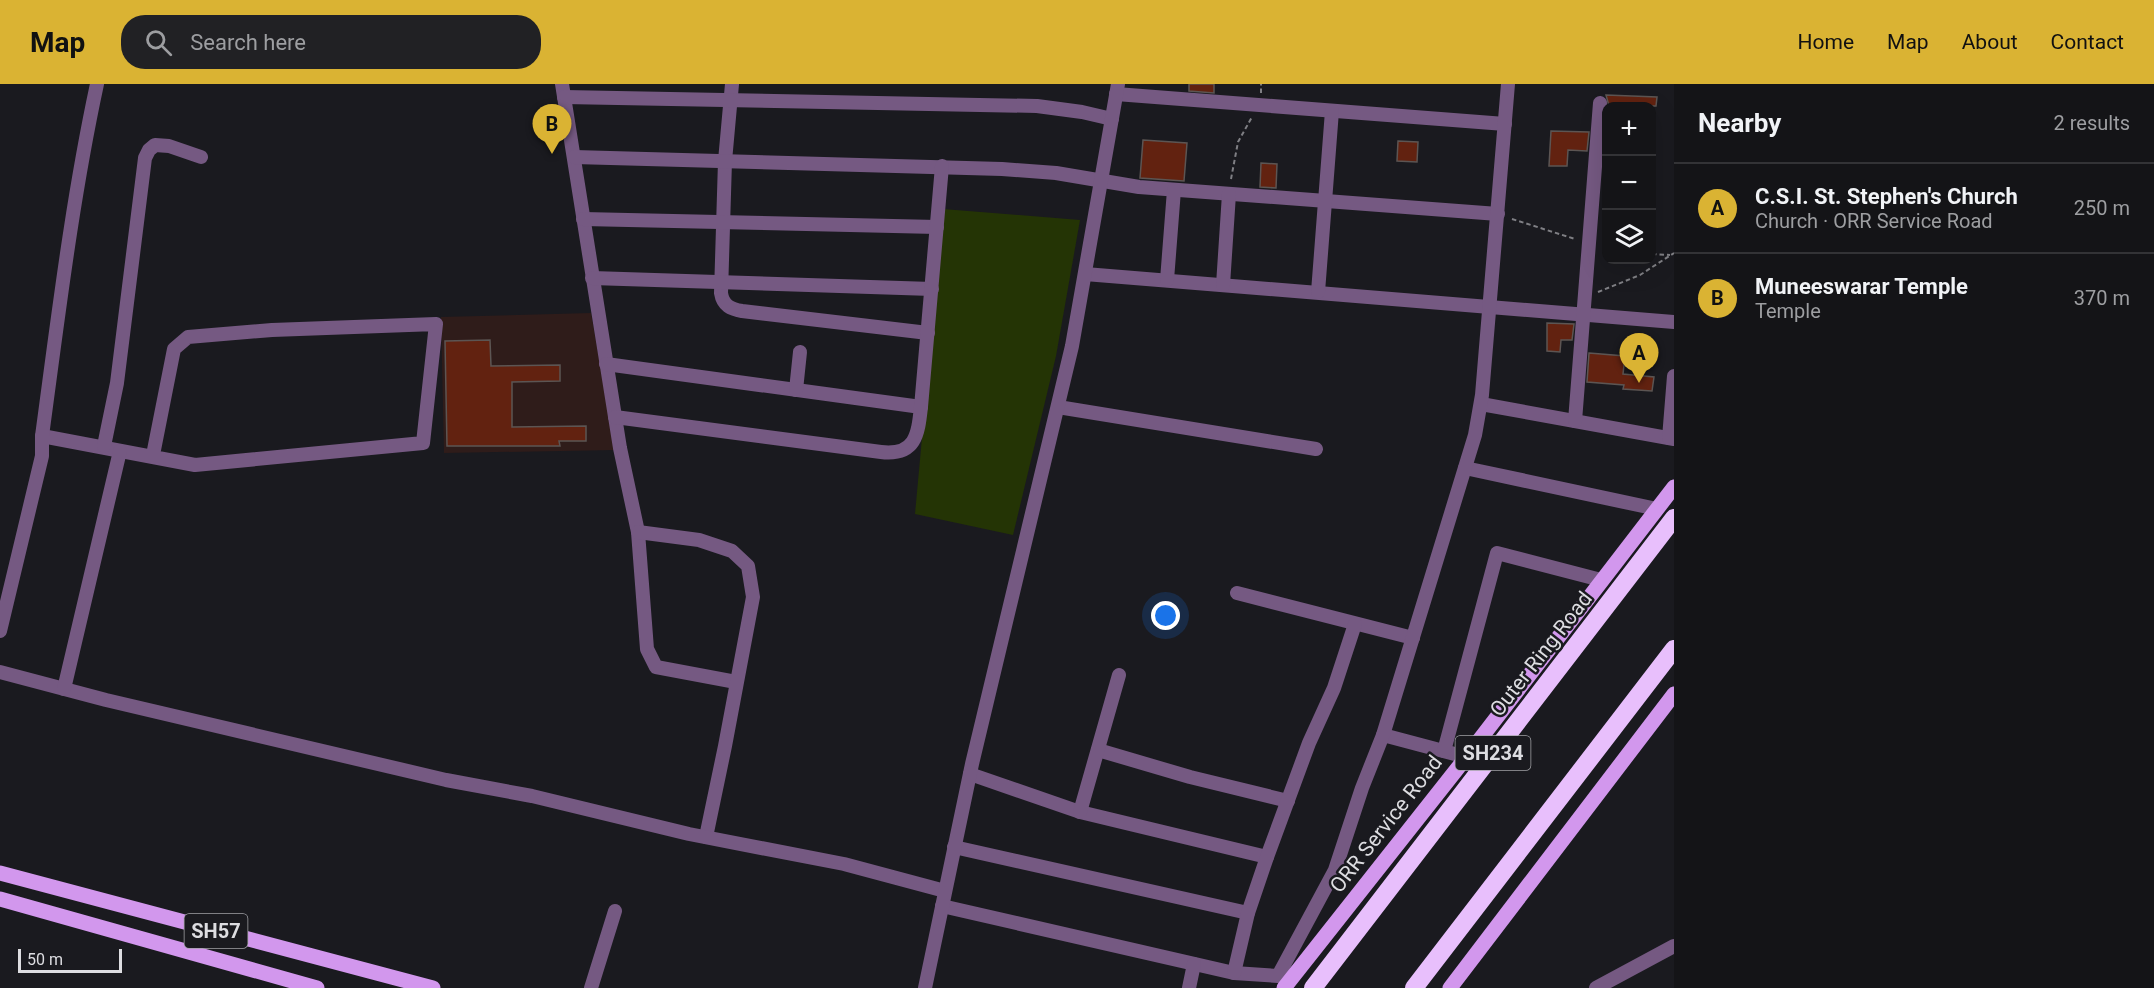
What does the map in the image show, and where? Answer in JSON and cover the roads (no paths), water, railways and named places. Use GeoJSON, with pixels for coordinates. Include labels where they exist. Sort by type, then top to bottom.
{"type":"FeatureCollection","features":[{"type":"Feature","properties":{"kind":"highway","name":"Outer Ring Road"},"geometry":{"type":"LineString","coordinates":[[1313,988],[1674,518]]}},
{"type":"Feature","properties":{"kind":"highway"},"geometry":{"type":"LineString","coordinates":[[1413,988],[1674,649]]}},
{"type":"Feature","properties":{"kind":"main road","name":"ORR Service Road"},"geometry":{"type":"LineString","coordinates":[[1284,988],[1674,487]]}},
{"type":"Feature","properties":{"kind":"main road"},"geometry":{"type":"LineString","coordinates":[[1455,985],[1674,694]]}},
{"type":"Feature","properties":{"kind":"main road","name":"SH57"},"geometry":{"type":"LineString","coordinates":[[0,873],[433,988]]}},
{"type":"Feature","properties":{"kind":"main road","name":"SH57"},"geometry":{"type":"LineString","coordinates":[[0,899],[317,988]]}},
{"type":"Feature","properties":{"kind":"street"},"geometry":{"type":"LineString","coordinates":[[0,631],[42,456],[42,436],[78,175],[97,84]]}},
{"type":"Feature","properties":{"kind":"street"},"geometry":{"type":"LineString","coordinates":[[732,84],[725,161],[721,282],[724,303],[735,310],[928,333]]}},
{"type":"Feature","properties":{"kind":"street"},"geometry":{"type":"LineString","coordinates":[[942,906],[1234,973],[1278,976],[1335,870],[1362,788],[1383,735],[1465,468],[1481,404],[1508,84]]}},
{"type":"Feature","properties":{"kind":"street"},"geometry":{"type":"LineString","coordinates":[[925,988],[970,774],[1058,407],[1085,274],[1117,89],[1258,105],[1505,124]]}},
{"type":"Feature","properties":{"kind":"street"},"geometry":{"type":"LineString","coordinates":[[736,682],[656,667],[647,649],[638,532],[615,417],[563,91],[731,100],[1037,106],[1112,119]]}},
{"type":"Feature","properties":{"kind":"street"},"geometry":{"type":"LineString","coordinates":[[1575,421],[1600,103]]}},
{"type":"Feature","properties":{"kind":"street"},"geometry":{"type":"LineString","coordinates":[[1318,292],[1332,111]]}},
{"type":"Feature","properties":{"kind":"street"},"geometry":{"type":"LineString","coordinates":[[104,446],[117,383],[143,164],[149,150],[155,145],[169,146],[201,156]]}},
{"type":"Feature","properties":{"kind":"street"},"geometry":{"type":"LineString","coordinates":[[574,158],[942,166],[1040,172],[1128,186],[1174,190],[1498,214]]}},
{"type":"Feature","properties":{"kind":"street"},"geometry":{"type":"LineString","coordinates":[[615,417],[889,453],[902,451],[913,443],[918,430],[921,407],[942,166]]}},
{"type":"Feature","properties":{"kind":"street"},"geometry":{"type":"LineString","coordinates":[[1167,280],[1174,190]]}},
{"type":"Feature","properties":{"kind":"street"},"geometry":{"type":"LineString","coordinates":[[1223,285],[1229,194]]}},
{"type":"Feature","properties":{"kind":"street"},"geometry":{"type":"LineString","coordinates":[[583,219],[937,227]]}},
{"type":"Feature","properties":{"kind":"street"},"geometry":{"type":"LineString","coordinates":[[1085,274],[1490,305],[1674,322]]}},
{"type":"Feature","properties":{"kind":"street"},"geometry":{"type":"LineString","coordinates":[[592,278],[932,289]]}},
{"type":"Feature","properties":{"kind":"street"},"geometry":{"type":"LineString","coordinates":[[42,436],[153,455],[195,465],[423,443],[436,324],[272,330],[188,337],[174,349],[153,455]]}},
{"type":"Feature","properties":{"kind":"street"},"geometry":{"type":"LineString","coordinates":[[796,390],[800,352]]}},
{"type":"Feature","properties":{"kind":"street"},"geometry":{"type":"LineString","coordinates":[[606,364],[921,407]]}},
{"type":"Feature","properties":{"kind":"street"},"geometry":{"type":"LineString","coordinates":[[1481,404],[1671,439],[1674,376]]}},
{"type":"Feature","properties":{"kind":"street"},"geometry":{"type":"LineString","coordinates":[[1058,407],[1316,449]]}},
{"type":"Feature","properties":{"kind":"street"},"geometry":{"type":"LineString","coordinates":[[64,689],[120,451]]}},
{"type":"Feature","properties":{"kind":"street"},"geometry":{"type":"LineString","coordinates":[[1465,468],[1657,509]]}},
{"type":"Feature","properties":{"kind":"street"},"geometry":{"type":"LineString","coordinates":[[638,532],[699,540],[732,551],[748,566],[753,597],[706,837]]}},
{"type":"Feature","properties":{"kind":"street"},"geometry":{"type":"LineString","coordinates":[[1444,751],[1497,553],[1601,580]]}},
{"type":"Feature","properties":{"kind":"street"},"geometry":{"type":"LineString","coordinates":[[1237,593],[1413,638]]}},
{"type":"Feature","properties":{"kind":"street"},"geometry":{"type":"LineString","coordinates":[[1234,973],[1248,914],[1267,857],[1309,743],[1334,688],[1355,624]]}},
{"type":"Feature","properties":{"kind":"street"},"geometry":{"type":"LineString","coordinates":[[0,672],[446,780],[532,796],[706,837],[844,864],[945,891]]}},
{"type":"Feature","properties":{"kind":"street"},"geometry":{"type":"LineString","coordinates":[[1080,813],[1119,675]]}},
{"type":"Feature","properties":{"kind":"street"},"geometry":{"type":"LineString","coordinates":[[1383,735],[1466,757]]}},
{"type":"Feature","properties":{"kind":"street"},"geometry":{"type":"LineString","coordinates":[[1098,750],[1190,777],[1288,801]]}},
{"type":"Feature","properties":{"kind":"street"},"geometry":{"type":"LineString","coordinates":[[970,774],[1080,813],[1267,857]]}},
{"type":"Feature","properties":{"kind":"street"},"geometry":{"type":"LineString","coordinates":[[954,847],[1248,914]]}},
{"type":"Feature","properties":{"kind":"street"},"geometry":{"type":"LineString","coordinates":[[591,988],[615,911]]}},
{"type":"Feature","properties":{"kind":"street"},"geometry":{"type":"LineString","coordinates":[[1596,988],[1674,946]]}},
{"type":"Feature","properties":{"kind":"street"},"geometry":{"type":"LineString","coordinates":[[1189,988],[1194,964]]}},
{"type":"Feature","properties":{"kind":"place","name":"Muneeswarar Temple"},"geometry":{"type":"Point","coordinates":[552,154]}},
{"type":"Feature","properties":{"kind":"place","name":"C.S.I. St. Stephen's Church"},"geometry":{"type":"Point","coordinates":[1639,383]}}]}
